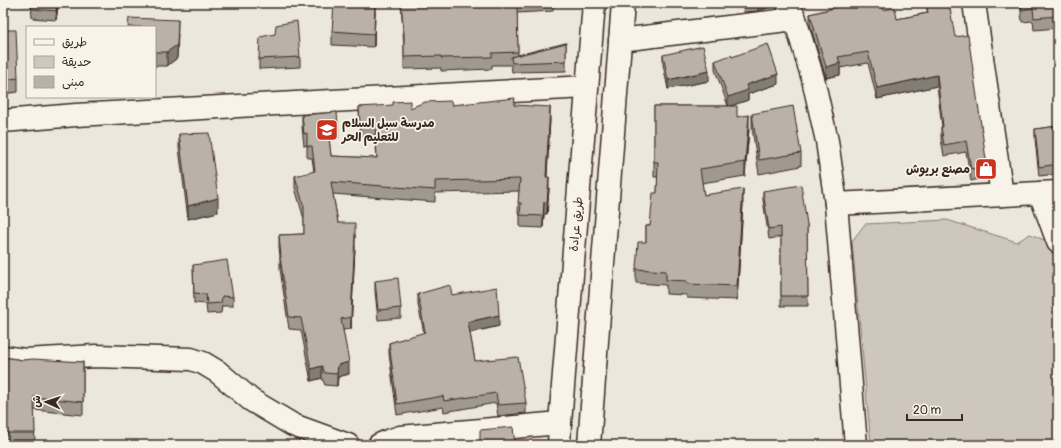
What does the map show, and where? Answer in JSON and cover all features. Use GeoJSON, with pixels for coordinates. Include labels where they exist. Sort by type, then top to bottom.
{"type":"FeatureCollection","features":[{"type":"Feature","properties":{"kind":"street","name":"طريق عرادة"},"geometry":{"type":"LineString","coordinates":[[559,445],[586,87],[594,3]]}},
{"type":"Feature","properties":{"kind":"street"},"geometry":{"type":"LineString","coordinates":[[589,445],[623,3]]}},
{"type":"Feature","properties":{"kind":"street"},"geometry":{"type":"LineString","coordinates":[[974,3],[1002,195]]}},
{"type":"Feature","properties":{"kind":"street"},"geometry":{"type":"LineString","coordinates":[[620,40],[792,11],[813,80],[827,141],[836,204],[856,445]]}},
{"type":"Feature","properties":{"kind":"street"},"geometry":{"type":"LineString","coordinates":[[3,120],[586,87]]}},
{"type":"Feature","properties":{"kind":"street"},"geometry":{"type":"LineString","coordinates":[[836,204],[1049,193],[1058,242]]}},
{"type":"Feature","properties":{"kind":"street"},"geometry":{"type":"LineString","coordinates":[[574,242],[604,244]]}},
{"type":"Feature","properties":{"kind":"street"},"geometry":{"type":"LineString","coordinates":[[3,357],[25,360],[96,356],[191,359],[203,363],[218,372],[251,400],[294,425],[348,445]]}},
{"type":"Feature","properties":{"kind":"street"},"geometry":{"type":"LineString","coordinates":[[379,445],[400,437],[560,423]]}},
{"type":"Feature","properties":{"kind":"green space"},"geometry":{"type":"Polygon","coordinates":[[[947,220],[1017,242],[1030,234],[1049,242],[1058,263],[1058,443],[1051,445],[871,445],[852,241],[865,224],[947,220]]]}},
{"type":"Feature","properties":{"kind":"building"},"geometry":{"type":"Polygon","coordinates":[[[31,3],[57,3],[56,11],[32,9],[31,3]]]}},
{"type":"Feature","properties":{"kind":"building"},"geometry":{"type":"Polygon","coordinates":[[[334,3],[375,3],[374,34],[332,31],[334,3]]]}},
{"type":"Feature","properties":{"kind":"building"},"geometry":{"type":"Polygon","coordinates":[[[401,3],[517,3],[518,52],[492,53],[492,57],[404,57],[404,34],[401,3]]]}},
{"type":"Feature","properties":{"kind":"building"},"geometry":{"type":"Polygon","coordinates":[[[838,3],[882,3],[883,10],[895,8],[897,19],[928,13],[927,7],[932,6],[931,4],[949,3],[955,37],[968,35],[987,166],[971,169],[966,141],[944,145],[937,75],[877,88],[868,52],[838,57],[840,63],[826,67],[810,14],[838,7],[838,3]]]}},
{"type":"Feature","properties":{"kind":"building"},"geometry":{"type":"Polygon","coordinates":[[[1021,3],[1058,3],[1058,16],[1034,18],[1033,8],[1022,10],[1021,3]]]}},
{"type":"Feature","properties":{"kind":"building"},"geometry":{"type":"Polygon","coordinates":[[[129,18],[178,20],[177,45],[167,52],[156,52],[156,26],[128,26],[129,18]]]}},
{"type":"Feature","properties":{"kind":"building"},"geometry":{"type":"Polygon","coordinates":[[[297,21],[300,57],[259,59],[260,37],[275,34],[276,25],[297,21]]]}},
{"type":"Feature","properties":{"kind":"building"},"geometry":{"type":"Polygon","coordinates":[[[3,30],[16,30],[18,78],[3,80],[3,30]]]}},
{"type":"Feature","properties":{"kind":"building"},"geometry":{"type":"Polygon","coordinates":[[[566,43],[566,61],[512,63],[511,57],[566,43]]]}},
{"type":"Feature","properties":{"kind":"building"},"geometry":{"type":"Polygon","coordinates":[[[768,44],[778,74],[746,85],[748,90],[728,97],[715,61],[731,55],[732,57],[768,44]]]}},
{"type":"Feature","properties":{"kind":"building"},"geometry":{"type":"Polygon","coordinates":[[[703,46],[709,71],[668,80],[663,55],[703,46]]]}},
{"type":"Feature","properties":{"kind":"building"},"geometry":{"type":"Polygon","coordinates":[[[515,98],[514,105],[550,107],[546,177],[549,177],[547,203],[544,202],[543,216],[520,215],[521,203],[518,203],[520,179],[435,181],[435,190],[331,182],[338,223],[355,223],[351,317],[341,319],[349,362],[338,365],[337,374],[325,373],[322,366],[311,369],[301,318],[289,317],[280,257],[279,235],[304,234],[304,207],[295,176],[315,171],[312,146],[307,146],[307,133],[304,134],[302,115],[337,112],[338,126],[328,127],[331,156],[377,158],[375,123],[360,124],[359,107],[393,105],[393,102],[410,101],[410,108],[425,102],[451,101],[452,105],[515,98]]]}},
{"type":"Feature","properties":{"kind":"building"},"geometry":{"type":"Polygon","coordinates":[[[654,106],[737,106],[737,117],[749,115],[745,162],[700,169],[704,195],[743,189],[737,286],[687,284],[687,281],[666,280],[666,271],[636,269],[638,242],[646,242],[646,226],[650,226],[653,193],[657,193],[658,162],[654,162],[654,106]]]}},
{"type":"Feature","properties":{"kind":"building"},"geometry":{"type":"Polygon","coordinates":[[[793,106],[801,153],[759,160],[752,114],[793,106]]]}},
{"type":"Feature","properties":{"kind":"building"},"geometry":{"type":"Polygon","coordinates":[[[1058,126],[1058,164],[1039,167],[1035,129],[1058,126]]]}},
{"type":"Feature","properties":{"kind":"building"},"geometry":{"type":"Polygon","coordinates":[[[209,133],[218,198],[188,206],[179,134],[209,133]]]}},
{"type":"Feature","properties":{"kind":"building"},"geometry":{"type":"Polygon","coordinates":[[[801,185],[807,224],[808,296],[781,296],[781,227],[769,229],[763,191],[801,185]]]}},
{"type":"Feature","properties":{"kind":"building"},"geometry":{"type":"Polygon","coordinates":[[[227,260],[233,297],[222,296],[221,303],[207,304],[206,294],[194,293],[193,265],[227,260]]]}},
{"type":"Feature","properties":{"kind":"building"},"geometry":{"type":"Polygon","coordinates":[[[398,278],[401,308],[378,310],[375,281],[398,278]]]}},
{"type":"Feature","properties":{"kind":"building"},"geometry":{"type":"Polygon","coordinates":[[[450,285],[452,295],[497,287],[499,315],[468,322],[475,361],[518,357],[526,403],[498,405],[496,393],[444,401],[443,396],[397,404],[389,343],[425,332],[418,294],[450,285]]]}},
{"type":"Feature","properties":{"kind":"building"},"geometry":{"type":"Polygon","coordinates":[[[3,357],[23,360],[33,359],[83,362],[83,402],[34,397],[35,433],[3,433],[3,357]]]}},
{"type":"Feature","properties":{"kind":"building"},"geometry":{"type":"Polygon","coordinates":[[[513,427],[515,445],[480,445],[480,430],[513,427]]]}},
{"type":"Feature","properties":{"kind":"building"},"geometry":{"type":"Polygon","coordinates":[[[259,443],[291,443],[291,445],[258,445],[259,443]]]}},
{"type":"Feature","properties":{"kind":"place","name":"مدرسة سبل السلام للتعليم الحر"},"geometry":{"type":"Point","coordinates":[327,130]}},
{"type":"Feature","properties":{"kind":"place","name":"مصنع بريوش"},"geometry":{"type":"Point","coordinates":[986,169]}}]}
